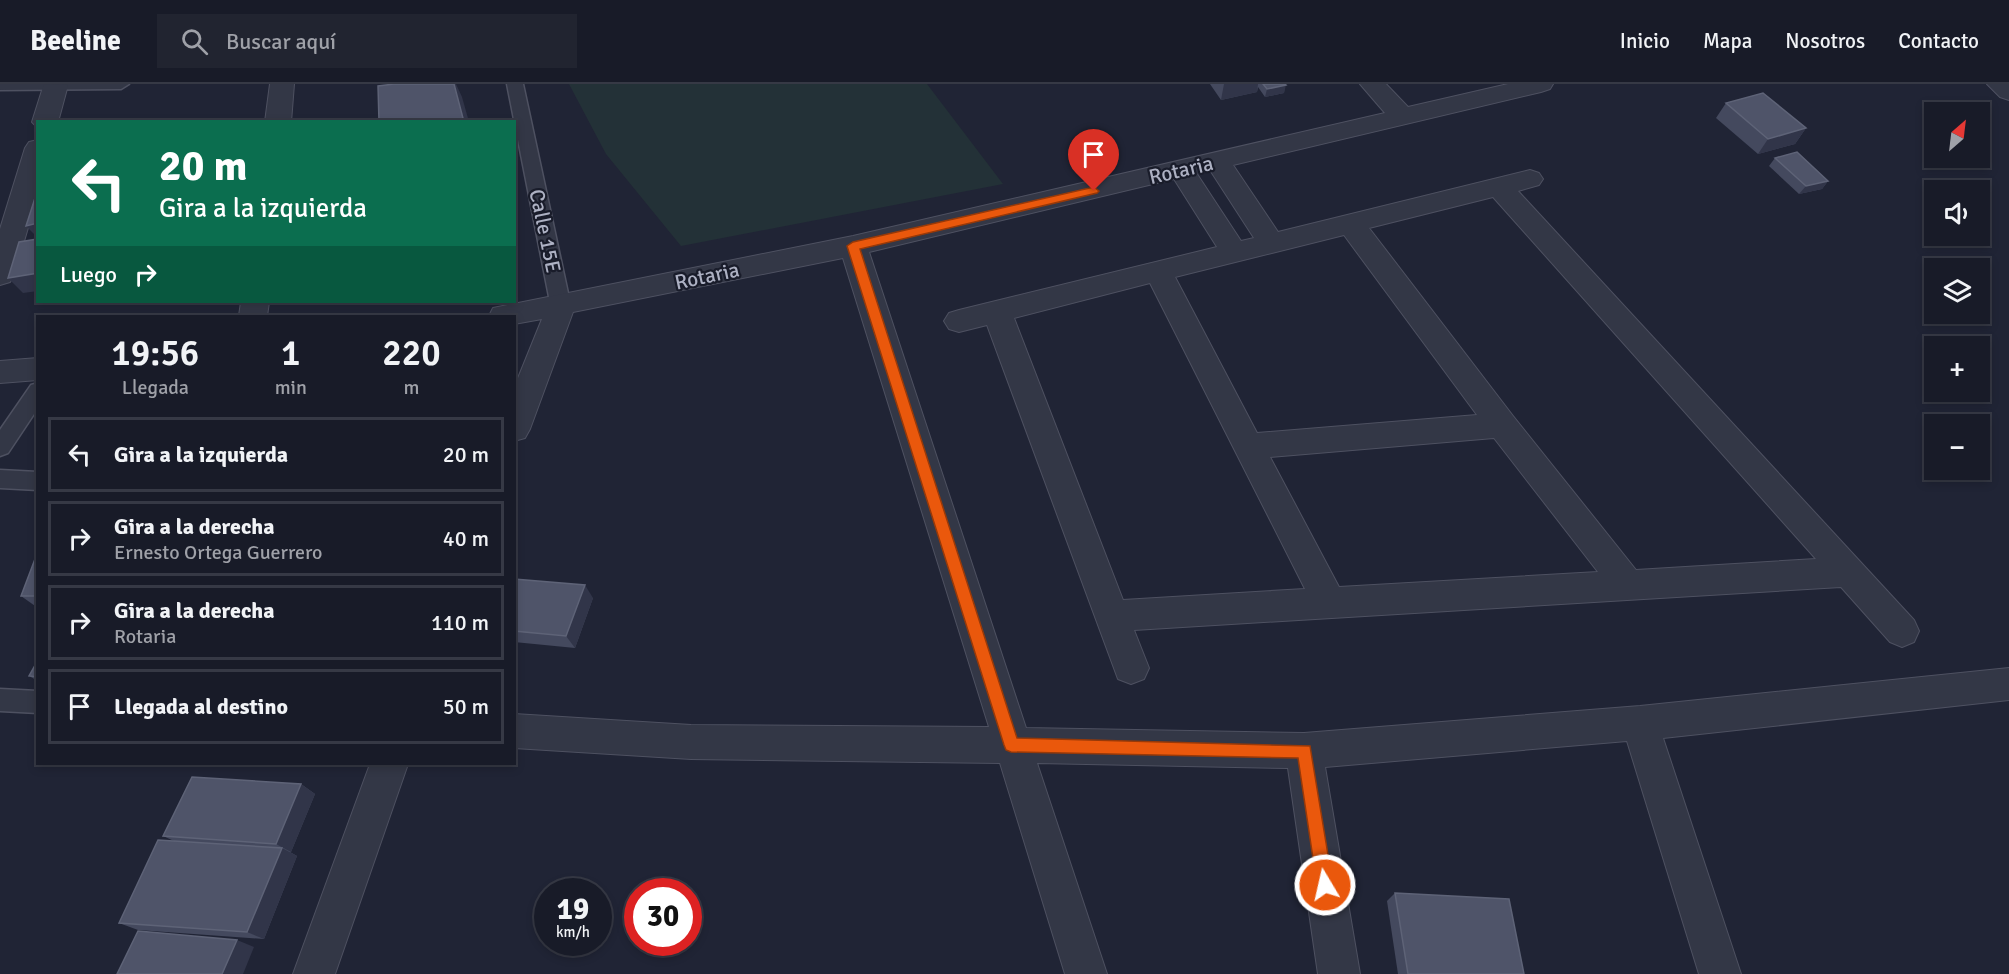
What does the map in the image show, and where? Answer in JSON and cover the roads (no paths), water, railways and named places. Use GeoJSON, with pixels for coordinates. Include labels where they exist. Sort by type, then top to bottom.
{"type":"FeatureCollection","features":[{"type":"Feature","properties":{"kind":"street"},"geometry":{"type":"LineString","coordinates":[[278,120],[282,84]]}},
{"type":"Feature","properties":{"kind":"street"},"geometry":{"type":"LineString","coordinates":[[1372,84],[1402,116]]}},
{"type":"Feature","properties":{"kind":"street","name":"Rotaria"},"geometry":{"type":"LineString","coordinates":[[509,315],[561,307],[853,246],[1218,162],[1541,84]]}},
{"type":"Feature","properties":{"kind":"street"},"geometry":{"type":"LineString","coordinates":[[1999,84],[2009,92]]}},
{"type":"Feature","properties":{"kind":"street"},"geometry":{"type":"LineString","coordinates":[[46,120],[56,85]]}},
{"type":"Feature","properties":{"kind":"street"},"geometry":{"type":"LineString","coordinates":[[0,275],[36,155]]}},
{"type":"Feature","properties":{"kind":"street"},"geometry":{"type":"LineString","coordinates":[[1218,162],[1271,243]]}},
{"type":"Feature","properties":{"kind":"street"},"geometry":{"type":"LineString","coordinates":[[1181,170],[1234,252]]}},
{"type":"Feature","properties":{"kind":"street"},"geometry":{"type":"LineString","coordinates":[[959,321],[1530,179]]}},
{"type":"Feature","properties":{"kind":"street"},"geometry":{"type":"LineString","coordinates":[[1498,187],[1902,631]]}},
{"type":"Feature","properties":{"kind":"street"},"geometry":{"type":"LineString","coordinates":[[1351,224],[1502,425],[1628,585]]}},
{"type":"Feature","properties":{"kind":"street"},"geometry":{"type":"LineString","coordinates":[[853,246],[1086,974]]}},
{"type":"Feature","properties":{"kind":"street"},"geometry":{"type":"LineString","coordinates":[[1158,271],[1329,602]]}},
{"type":"Feature","properties":{"kind":"street"},"geometry":{"type":"LineString","coordinates":[[516,424],[561,307]]}},
{"type":"Feature","properties":{"kind":"street"},"geometry":{"type":"LineString","coordinates":[[997,312],[1131,668]]}},
{"type":"Feature","properties":{"kind":"street"},"geometry":{"type":"LineString","coordinates":[[0,372],[36,369]]}},
{"type":"Feature","properties":{"kind":"street"},"geometry":{"type":"LineString","coordinates":[[1249,446],[1502,425]]}},
{"type":"Feature","properties":{"kind":"street"},"geometry":{"type":"LineString","coordinates":[[1112,616],[1847,572]]}},
{"type":"Feature","properties":{"kind":"street"},"geometry":{"type":"LineString","coordinates":[[516,731],[691,742],[1304,751],[1640,723],[2009,684]]}},
{"type":"Feature","properties":{"kind":"street"},"geometry":{"type":"LineString","coordinates":[[1640,723],[1720,974]]}},
{"type":"Feature","properties":{"kind":"street"},"geometry":{"type":"LineString","coordinates":[[1304,751],[1339,974]]}},
{"type":"Feature","properties":{"kind":"street"},"geometry":{"type":"LineString","coordinates":[[314,974],[389,765]]}},
{"type":"Feature","properties":{"kind":"lane"},"geometry":{"type":"LineString","coordinates":[[0,85],[121,84]]}},
{"type":"Feature","properties":{"kind":"lane","name":"Calle 15E"},"geometry":{"type":"LineString","coordinates":[[515,84],[561,307]]}},
{"type":"Feature","properties":{"kind":"lane"},"geometry":{"type":"LineString","coordinates":[[0,447],[36,394]]}},
{"type":"Feature","properties":{"kind":"lane"},"geometry":{"type":"LineString","coordinates":[[0,479],[36,481]]}},
{"type":"Feature","properties":{"kind":"lane"},"geometry":{"type":"LineString","coordinates":[[0,700],[36,702]]}}]}
